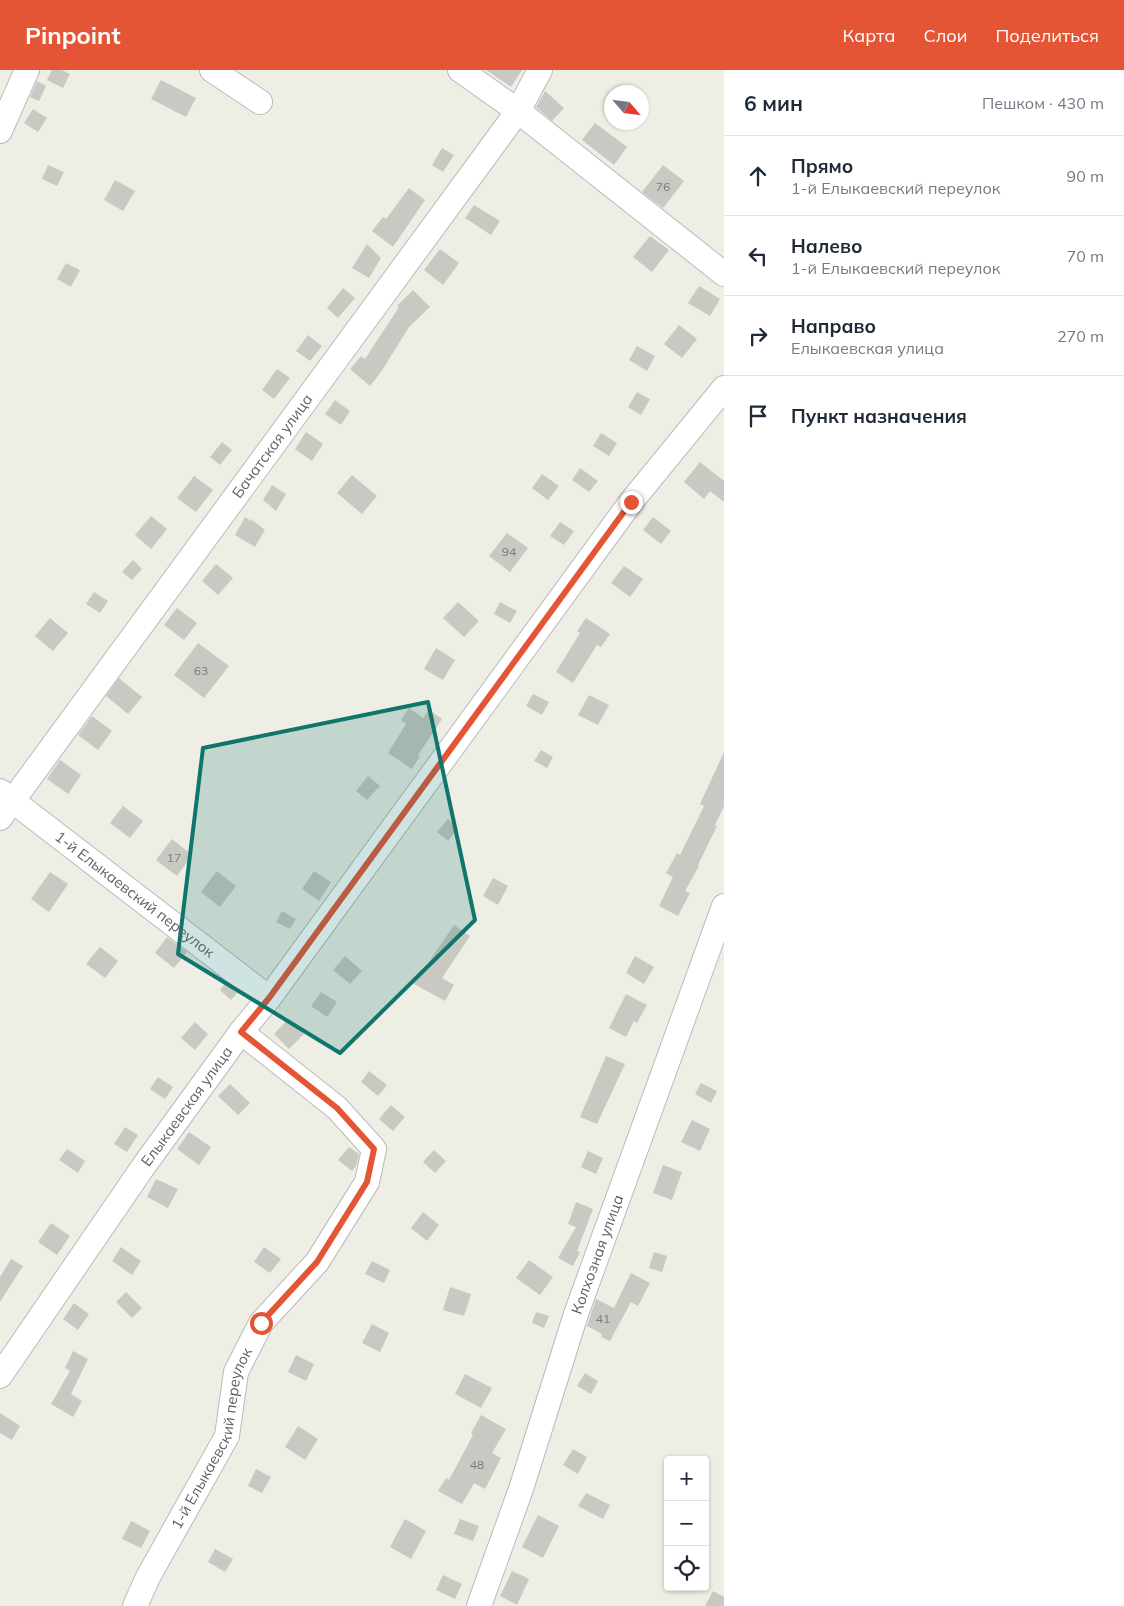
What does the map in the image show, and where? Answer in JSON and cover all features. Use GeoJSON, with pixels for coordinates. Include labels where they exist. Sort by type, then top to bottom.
{"type":"FeatureCollection","features":[{"type":"Feature","properties":{"kind":"street"},"geometry":{"type":"LineString","coordinates":[[0,131],[27,70]]}},
{"type":"Feature","properties":{"kind":"street"},"geometry":{"type":"LineString","coordinates":[[212,70],[260,102]]}},
{"type":"Feature","properties":{"kind":"street"},"geometry":{"type":"LineString","coordinates":[[460,70],[518,111],[724,274]]}},
{"type":"Feature","properties":{"kind":"street","name":"Бачатская улица"},"geometry":{"type":"LineString","coordinates":[[4,803],[518,111],[540,70]]}},
{"type":"Feature","properties":{"kind":"street","name":"Елыкаевская улица"},"geometry":{"type":"LineString","coordinates":[[0,1376],[144,1167],[241,1032],[269,998],[631,502],[724,388]]}},
{"type":"Feature","properties":{"kind":"street","name":"1-й Елыкаевский переулок"},"geometry":{"type":"LineString","coordinates":[[4,803],[269,998]]}},
{"type":"Feature","properties":{"kind":"street","name":"Колхозная улица"},"geometry":{"type":"LineString","coordinates":[[479,1606],[522,1489],[576,1314],[717,948],[724,906]]}},
{"type":"Feature","properties":{"kind":"street","name":"1-й Елыкаевский переулок"},"geometry":{"type":"LineString","coordinates":[[135,1606],[153,1568],[227,1436],[236,1372],[261,1323],[317,1262],[367,1182],[374,1149],[337,1108],[241,1032]]}},
{"type":"Feature","properties":{"kind":"highlighted area"},"geometry":{"type":"Polygon","coordinates":[[[428,702],[475,920],[340,1053],[178,954],[203,748],[428,702]]]}},
{"type":"Feature","properties":{"kind":"building"},"geometry":{"type":"Polygon","coordinates":[[[52,70],[62,70],[70,74],[63,88],[47,80],[52,70]]]}},
{"type":"Feature","properties":{"kind":"building"},"geometry":{"type":"Polygon","coordinates":[[[486,70],[522,70],[511,87],[486,70]]]}},
{"type":"Feature","properties":{"kind":"building"},"geometry":{"type":"Polygon","coordinates":[[[161,80],[196,98],[186,117],[151,99],[161,80]]]}},
{"type":"Feature","properties":{"kind":"building"},"geometry":{"type":"Polygon","coordinates":[[[37,81],[46,86],[39,101],[30,97],[37,81]]]}},
{"type":"Feature","properties":{"kind":"building"},"geometry":{"type":"Polygon","coordinates":[[[545,91],[564,108],[552,121],[536,107],[545,91]]]}},
{"type":"Feature","properties":{"kind":"building"},"geometry":{"type":"Polygon","coordinates":[[[33,109],[47,118],[38,132],[24,123],[33,109]]]}},
{"type":"Feature","properties":{"kind":"building"},"geometry":{"type":"Polygon","coordinates":[[[595,123],[627,147],[614,165],[582,140],[595,123]]]}},
{"type":"Feature","properties":{"kind":"building"},"geometry":{"type":"Polygon","coordinates":[[[442,148],[454,155],[443,172],[432,165],[442,148]]]}},
{"type":"Feature","properties":{"kind":"building"},"geometry":{"type":"Polygon","coordinates":[[[48,165],[64,172],[57,186],[42,179],[48,165]]]}},
{"type":"Feature","properties":{"kind":"building"},"geometry":{"type":"Polygon","coordinates":[[[663,165],[684,181],[663,208],[642,192],[663,165]]]}},
{"type":"Feature","properties":{"kind":"building"},"geometry":{"type":"Polygon","coordinates":[[[115,180],[135,191],[123,211],[104,200],[115,180]]]}},
{"type":"Feature","properties":{"kind":"building"},"geometry":{"type":"Polygon","coordinates":[[[409,188],[425,200],[393,247],[372,231],[383,217],[386,219],[409,188]]]}},
{"type":"Feature","properties":{"kind":"building"},"geometry":{"type":"Polygon","coordinates":[[[474,205],[500,221],[491,235],[465,218],[474,205]]]}},
{"type":"Feature","properties":{"kind":"building"},"geometry":{"type":"Polygon","coordinates":[[[650,236],[669,250],[652,272],[633,257],[650,236]]]}},
{"type":"Feature","properties":{"kind":"building"},"geometry":{"type":"Polygon","coordinates":[[[367,244],[381,258],[369,278],[352,268],[367,244]]]}},
{"type":"Feature","properties":{"kind":"building"},"geometry":{"type":"Polygon","coordinates":[[[440,249],[459,263],[443,285],[424,270],[440,249]]]}},
{"type":"Feature","properties":{"kind":"building"},"geometry":{"type":"Polygon","coordinates":[[[66,263],[80,270],[71,287],[57,279],[66,263]]]}},
{"type":"Feature","properties":{"kind":"building"},"geometry":{"type":"Polygon","coordinates":[[[699,286],[720,299],[710,316],[688,303],[699,286]]]}},
{"type":"Feature","properties":{"kind":"building"},"geometry":{"type":"Polygon","coordinates":[[[343,288],[355,298],[338,318],[327,308],[343,288]]]}},
{"type":"Feature","properties":{"kind":"building"},"geometry":{"type":"Polygon","coordinates":[[[413,290],[430,307],[409,327],[370,386],[350,369],[361,356],[365,359],[399,307],[397,306],[413,290]]]}},
{"type":"Feature","properties":{"kind":"building"},"geometry":{"type":"Polygon","coordinates":[[[679,325],[697,339],[682,358],[664,344],[679,325]]]}},
{"type":"Feature","properties":{"kind":"building"},"geometry":{"type":"Polygon","coordinates":[[[308,335],[322,346],[310,361],[296,351],[308,335]]]}},
{"type":"Feature","properties":{"kind":"building"},"geometry":{"type":"Polygon","coordinates":[[[637,346],[655,356],[647,371],[629,360],[637,346]]]}},
{"type":"Feature","properties":{"kind":"building"},"geometry":{"type":"Polygon","coordinates":[[[277,369],[290,378],[274,399],[262,390],[277,369]]]}},
{"type":"Feature","properties":{"kind":"building"},"geometry":{"type":"Polygon","coordinates":[[[637,392],[650,399],[641,415],[628,407],[637,392]]]}},
{"type":"Feature","properties":{"kind":"building"},"geometry":{"type":"Polygon","coordinates":[[[335,400],[350,411],[341,425],[325,414],[335,400]]]}},
{"type":"Feature","properties":{"kind":"building"},"geometry":{"type":"Polygon","coordinates":[[[306,432],[323,444],[312,461],[295,449],[306,432]]]}},
{"type":"Feature","properties":{"kind":"building"},"geometry":{"type":"Polygon","coordinates":[[[601,433],[617,443],[609,456],[593,446],[601,433]]]}},
{"type":"Feature","properties":{"kind":"building"},"geometry":{"type":"Polygon","coordinates":[[[222,442],[232,450],[220,465],[210,457],[222,442]]]}},
{"type":"Feature","properties":{"kind":"building"},"geometry":{"type":"Polygon","coordinates":[[[700,462],[724,481],[724,502],[710,491],[704,499],[684,482],[700,462]]]}},
{"type":"Feature","properties":{"kind":"building"},"geometry":{"type":"Polygon","coordinates":[[[580,468],[598,481],[589,492],[572,480],[580,468]]]}},
{"type":"Feature","properties":{"kind":"building"},"geometry":{"type":"Polygon","coordinates":[[[542,474],[559,486],[548,500],[532,488],[542,474]]]}},
{"type":"Feature","properties":{"kind":"building"},"geometry":{"type":"Polygon","coordinates":[[[352,475],[377,496],[362,514],[337,493],[352,475]]]}},
{"type":"Feature","properties":{"kind":"building"},"geometry":{"type":"Polygon","coordinates":[[[194,476],[213,490],[196,512],[177,498],[194,476]]]}},
{"type":"Feature","properties":{"kind":"building"},"geometry":{"type":"Polygon","coordinates":[[[272,485],[286,494],[276,511],[263,500],[272,485]]]}},
{"type":"Feature","properties":{"kind":"building"},"geometry":{"type":"Polygon","coordinates":[[[151,516],[167,529],[151,549],[135,535],[151,516]]]}},
{"type":"Feature","properties":{"kind":"building"},"geometry":{"type":"Polygon","coordinates":[[[245,517],[251,521],[251,519],[265,530],[255,547],[235,535],[245,517]]]}},
{"type":"Feature","properties":{"kind":"building"},"geometry":{"type":"Polygon","coordinates":[[[653,517],[671,531],[661,544],[643,530],[653,517]]]}},
{"type":"Feature","properties":{"kind":"building"},"geometry":{"type":"Polygon","coordinates":[[[560,522],[574,531],[564,545],[550,536],[560,522]]]}},
{"type":"Feature","properties":{"kind":"building"},"geometry":{"type":"Polygon","coordinates":[[[507,533],[528,548],[510,572],[489,556],[507,533]]]}},
{"type":"Feature","properties":{"kind":"building"},"geometry":{"type":"Polygon","coordinates":[[[133,560],[142,569],[132,580],[122,572],[133,560]]]}},
{"type":"Feature","properties":{"kind":"building"},"geometry":{"type":"Polygon","coordinates":[[[216,564],[233,578],[218,595],[202,581],[216,564]]]}},
{"type":"Feature","properties":{"kind":"building"},"geometry":{"type":"Polygon","coordinates":[[[624,566],[643,579],[630,597],[611,583],[624,566]]]}},
{"type":"Feature","properties":{"kind":"building"},"geometry":{"type":"Polygon","coordinates":[[[94,592],[108,601],[100,613],[86,604],[94,592]]]}},
{"type":"Feature","properties":{"kind":"building"},"geometry":{"type":"Polygon","coordinates":[[[458,602],[479,621],[464,637],[443,618],[458,602]]]}},
{"type":"Feature","properties":{"kind":"building"},"geometry":{"type":"Polygon","coordinates":[[[500,602],[517,611],[510,623],[494,614],[500,602]]]}},
{"type":"Feature","properties":{"kind":"building"},"geometry":{"type":"Polygon","coordinates":[[[177,608],[197,623],[184,640],[164,625],[177,608]]]}},
{"type":"Feature","properties":{"kind":"building"},"geometry":{"type":"Polygon","coordinates":[[[50,618],[68,633],[53,651],[35,636],[50,618]]]}},
{"type":"Feature","properties":{"kind":"building"},"geometry":{"type":"Polygon","coordinates":[[[586,618],[610,634],[601,647],[597,645],[573,683],[556,672],[580,633],[577,631],[586,618]]]}},
{"type":"Feature","properties":{"kind":"building"},"geometry":{"type":"Polygon","coordinates":[[[198,643],[229,666],[204,698],[174,675],[198,643]]]}},
{"type":"Feature","properties":{"kind":"building"},"geometry":{"type":"Polygon","coordinates":[[[436,648],[455,660],[443,680],[424,669],[436,648]]]}},
{"type":"Feature","properties":{"kind":"building"},"geometry":{"type":"Polygon","coordinates":[[[119,678],[142,697],[128,714],[106,696],[119,678]]]}},
{"type":"Feature","properties":{"kind":"building"},"geometry":{"type":"Polygon","coordinates":[[[533,694],[549,702],[542,715],[526,706],[533,694]]]}},
{"type":"Feature","properties":{"kind":"building"},"geometry":{"type":"Polygon","coordinates":[[[589,695],[609,705],[598,725],[578,715],[589,695]]]}},
{"type":"Feature","properties":{"kind":"building"},"geometry":{"type":"Polygon","coordinates":[[[409,708],[423,718],[429,710],[442,719],[418,755],[420,756],[412,769],[388,753],[406,724],[401,720],[409,708]]]}},
{"type":"Feature","properties":{"kind":"building"},"geometry":{"type":"Polygon","coordinates":[[[92,716],[112,731],[98,750],[78,735],[92,716]]]}},
{"type":"Feature","properties":{"kind":"building"},"geometry":{"type":"Polygon","coordinates":[[[541,750],[553,757],[547,768],[534,761],[541,750]]]}},
{"type":"Feature","properties":{"kind":"building"},"geometry":{"type":"Polygon","coordinates":[[[724,752],[724,806],[699,866],[685,891],[690,893],[678,916],[659,906],[673,877],[666,873],[677,853],[680,855],[704,806],[700,804],[724,752]]]}},
{"type":"Feature","properties":{"kind":"building"},"geometry":{"type":"Polygon","coordinates":[[[60,760],[81,775],[68,794],[47,779],[60,760]]]}},
{"type":"Feature","properties":{"kind":"building"},"geometry":{"type":"Polygon","coordinates":[[[368,776],[380,786],[367,800],[356,791],[368,776]]]}},
{"type":"Feature","properties":{"kind":"building"},"geometry":{"type":"Polygon","coordinates":[[[123,806],[143,821],[130,838],[110,823],[123,806]]]}},
{"type":"Feature","properties":{"kind":"building"},"geometry":{"type":"Polygon","coordinates":[[[448,819],[458,828],[448,841],[437,832],[448,819]]]}},
{"type":"Feature","properties":{"kind":"building"},"geometry":{"type":"Polygon","coordinates":[[[172,839],[192,855],[177,876],[156,860],[172,839]]]}},
{"type":"Feature","properties":{"kind":"building"},"geometry":{"type":"Polygon","coordinates":[[[217,871],[236,886],[220,907],[201,892],[217,871]]]}},
{"type":"Feature","properties":{"kind":"building"},"geometry":{"type":"Polygon","coordinates":[[[314,871],[331,882],[319,901],[302,889],[314,871]]]}},
{"type":"Feature","properties":{"kind":"building"},"geometry":{"type":"Polygon","coordinates":[[[50,872],[68,884],[49,912],[31,899],[50,872]]]}},
{"type":"Feature","properties":{"kind":"building"},"geometry":{"type":"Polygon","coordinates":[[[493,878],[508,886],[498,905],[483,896],[493,878]]]}},
{"type":"Feature","properties":{"kind":"building"},"geometry":{"type":"Polygon","coordinates":[[[282,911],[296,919],[290,929],[276,922],[282,911]]]}},
{"type":"Feature","properties":{"kind":"building"},"geometry":{"type":"Polygon","coordinates":[[[454,925],[470,936],[442,978],[454,985],[445,1001],[414,984],[423,968],[454,925]]]}},
{"type":"Feature","properties":{"kind":"building"},"geometry":{"type":"Polygon","coordinates":[[[167,937],[187,952],[174,968],[155,953],[167,937]]]}},
{"type":"Feature","properties":{"kind":"building"},"geometry":{"type":"Polygon","coordinates":[[[100,947],[118,961],[105,978],[86,964],[100,947]]]}},
{"type":"Feature","properties":{"kind":"building"},"geometry":{"type":"Polygon","coordinates":[[[345,956],[362,971],[350,984],[333,970],[345,956]]]}},
{"type":"Feature","properties":{"kind":"building"},"geometry":{"type":"Polygon","coordinates":[[[635,956],[654,967],[644,984],[626,973],[635,956]]]}},
{"type":"Feature","properties":{"kind":"building"},"geometry":{"type":"Polygon","coordinates":[[[226,982],[238,992],[231,1000],[220,990],[226,982]]]}},
{"type":"Feature","properties":{"kind":"building"},"geometry":{"type":"Polygon","coordinates":[[[321,992],[337,1002],[327,1017],[311,1006],[321,992]]]}},
{"type":"Feature","properties":{"kind":"building"},"geometry":{"type":"Polygon","coordinates":[[[626,994],[647,1005],[637,1023],[634,1021],[626,1037],[609,1028],[626,994]]]}},
{"type":"Feature","properties":{"kind":"building"},"geometry":{"type":"Polygon","coordinates":[[[288,1019],[304,1034],[289,1049],[274,1034],[288,1019]]]}},
{"type":"Feature","properties":{"kind":"building"},"geometry":{"type":"Polygon","coordinates":[[[195,1022],[208,1034],[195,1050],[181,1038],[195,1022]]]}},
{"type":"Feature","properties":{"kind":"building"},"geometry":{"type":"Polygon","coordinates":[[[606,1056],[625,1064],[597,1124],[580,1117],[606,1056]]]}},
{"type":"Feature","properties":{"kind":"building"},"geometry":{"type":"Polygon","coordinates":[[[369,1071],[387,1085],[378,1096],[361,1082],[369,1071]]]}},
{"type":"Feature","properties":{"kind":"building"},"geometry":{"type":"Polygon","coordinates":[[[158,1077],[173,1087],[165,1099],[150,1089],[158,1077]]]}},
{"type":"Feature","properties":{"kind":"building"},"geometry":{"type":"Polygon","coordinates":[[[701,1083],[717,1091],[711,1103],[695,1094],[701,1083]]]}},
{"type":"Feature","properties":{"kind":"building"},"geometry":{"type":"Polygon","coordinates":[[[230,1084],[250,1103],[238,1115],[218,1096],[230,1084]]]}},
{"type":"Feature","properties":{"kind":"building"},"geometry":{"type":"Polygon","coordinates":[[[391,1105],[405,1117],[393,1131],[379,1119],[391,1105]]]}},
{"type":"Feature","properties":{"kind":"building"},"geometry":{"type":"Polygon","coordinates":[[[692,1120],[710,1129],[700,1151],[681,1142],[692,1120]]]}},
{"type":"Feature","properties":{"kind":"building"},"geometry":{"type":"Polygon","coordinates":[[[125,1127],[138,1135],[127,1152],[114,1144],[125,1127]]]}},
{"type":"Feature","properties":{"kind":"building"},"geometry":{"type":"Polygon","coordinates":[[[189,1132],[211,1147],[199,1165],[177,1149],[189,1132]]]}},
{"type":"Feature","properties":{"kind":"building"},"geometry":{"type":"Polygon","coordinates":[[[349,1147],[359,1154],[356,1166],[352,1171],[338,1160],[349,1147]]]}},
{"type":"Feature","properties":{"kind":"building"},"geometry":{"type":"Polygon","coordinates":[[[67,1149],[85,1161],[78,1173],[59,1160],[67,1149]]]}},
{"type":"Feature","properties":{"kind":"building"},"geometry":{"type":"Polygon","coordinates":[[[434,1150],[446,1161],[435,1173],[423,1162],[434,1150]]]}},
{"type":"Feature","properties":{"kind":"building"},"geometry":{"type":"Polygon","coordinates":[[[588,1151],[603,1158],[596,1174],[581,1167],[588,1151]]]}},
{"type":"Feature","properties":{"kind":"building"},"geometry":{"type":"Polygon","coordinates":[[[663,1165],[682,1172],[672,1200],[653,1193],[663,1165]]]}},
{"type":"Feature","properties":{"kind":"building"},"geometry":{"type":"Polygon","coordinates":[[[156,1179],[178,1189],[168,1208],[147,1197],[156,1179]]]}},
{"type":"Feature","properties":{"kind":"building"},"geometry":{"type":"Polygon","coordinates":[[[576,1202],[593,1209],[577,1251],[580,1252],[573,1266],[558,1258],[576,1227],[568,1224],[576,1202]]]}},
{"type":"Feature","properties":{"kind":"building"},"geometry":{"type":"Polygon","coordinates":[[[423,1212],[439,1225],[427,1241],[411,1228],[423,1212]]]}},
{"type":"Feature","properties":{"kind":"building"},"geometry":{"type":"Polygon","coordinates":[[[51,1223],[70,1236],[57,1255],[38,1242],[51,1223]]]}},
{"type":"Feature","properties":{"kind":"building"},"geometry":{"type":"Polygon","coordinates":[[[121,1247],[141,1261],[132,1275],[112,1261],[121,1247]]]}},
{"type":"Feature","properties":{"kind":"building"},"geometry":{"type":"Polygon","coordinates":[[[264,1247],[281,1259],[270,1273],[254,1262],[264,1247]]]}},
{"type":"Feature","properties":{"kind":"building"},"geometry":{"type":"Polygon","coordinates":[[[654,1252],[667,1256],[662,1272],[649,1268],[654,1252]]]}},
{"type":"Feature","properties":{"kind":"building"},"geometry":{"type":"Polygon","coordinates":[[[11,1259],[23,1266],[0,1302],[0,1277],[11,1259]]]}},
{"type":"Feature","properties":{"kind":"building"},"geometry":{"type":"Polygon","coordinates":[[[529,1260],[553,1277],[540,1295],[516,1278],[529,1260]]]}},
{"type":"Feature","properties":{"kind":"building"},"geometry":{"type":"Polygon","coordinates":[[[372,1261],[390,1270],[384,1283],[365,1274],[372,1261]]]}},
{"type":"Feature","properties":{"kind":"building"},"geometry":{"type":"Polygon","coordinates":[[[631,1273],[650,1283],[638,1306],[631,1302],[610,1341],[601,1337],[602,1334],[587,1326],[596,1299],[614,1308],[631,1273]]]}},
{"type":"Feature","properties":{"kind":"building"},"geometry":{"type":"Polygon","coordinates":[[[450,1287],[471,1294],[464,1316],[443,1310],[450,1287]]]}},
{"type":"Feature","properties":{"kind":"building"},"geometry":{"type":"Polygon","coordinates":[[[126,1292],[142,1308],[132,1318],[116,1302],[126,1292]]]}},
{"type":"Feature","properties":{"kind":"building"},"geometry":{"type":"Polygon","coordinates":[[[74,1303],[89,1314],[78,1330],[63,1319],[74,1303]]]}},
{"type":"Feature","properties":{"kind":"building"},"geometry":{"type":"Polygon","coordinates":[[[536,1312],[549,1316],[544,1328],[532,1323],[536,1312]]]}},
{"type":"Feature","properties":{"kind":"building"},"geometry":{"type":"Polygon","coordinates":[[[372,1324],[389,1333],[380,1352],[362,1343],[372,1324]]]}},
{"type":"Feature","properties":{"kind":"building"},"geometry":{"type":"Polygon","coordinates":[[[73,1351],[88,1359],[71,1394],[82,1401],[73,1417],[51,1404],[70,1371],[65,1368],[73,1351]]]}},
{"type":"Feature","properties":{"kind":"building"},"geometry":{"type":"Polygon","coordinates":[[[296,1355],[314,1364],[306,1381],[288,1372],[296,1355]]]}},
{"type":"Feature","properties":{"kind":"building"},"geometry":{"type":"Polygon","coordinates":[[[585,1373],[598,1381],[591,1394],[577,1386],[585,1373]]]}},
{"type":"Feature","properties":{"kind":"building"},"geometry":{"type":"Polygon","coordinates":[[[465,1374],[492,1388],[481,1408],[455,1394],[465,1374]]]}},
{"type":"Feature","properties":{"kind":"building"},"geometry":{"type":"Polygon","coordinates":[[[0,1413],[20,1426],[12,1440],[0,1433],[0,1413]]]}},
{"type":"Feature","properties":{"kind":"building"},"geometry":{"type":"Polygon","coordinates":[[[481,1415],[506,1429],[492,1453],[501,1458],[485,1489],[474,1483],[462,1504],[438,1491],[446,1478],[449,1480],[473,1435],[471,1433],[481,1415]]]}},
{"type":"Feature","properties":{"kind":"building"},"geometry":{"type":"Polygon","coordinates":[[[298,1426],[318,1439],[305,1460],[285,1447],[298,1426]]]}},
{"type":"Feature","properties":{"kind":"building"},"geometry":{"type":"Polygon","coordinates":[[[573,1449],[587,1457],[578,1474],[563,1465],[573,1449]]]}},
{"type":"Feature","properties":{"kind":"building"},"geometry":{"type":"Polygon","coordinates":[[[256,1469],[271,1477],[262,1493],[248,1486],[256,1469]]]}},
{"type":"Feature","properties":{"kind":"building"},"geometry":{"type":"Polygon","coordinates":[[[586,1493],[610,1505],[603,1519],[578,1506],[586,1493]]]}},
{"type":"Feature","properties":{"kind":"building"},"geometry":{"type":"Polygon","coordinates":[[[538,1515],[559,1526],[543,1558],[522,1547],[538,1515]]]}},
{"type":"Feature","properties":{"kind":"building"},"geometry":{"type":"Polygon","coordinates":[[[405,1519],[426,1531],[411,1559],[390,1547],[405,1519]]]}},
{"type":"Feature","properties":{"kind":"building"},"geometry":{"type":"Polygon","coordinates":[[[460,1519],[479,1526],[473,1541],[454,1534],[460,1519]]]}},
{"type":"Feature","properties":{"kind":"building"},"geometry":{"type":"Polygon","coordinates":[[[131,1521],[150,1531],[141,1548],[122,1539],[131,1521]]]}},
{"type":"Feature","properties":{"kind":"building"},"geometry":{"type":"Polygon","coordinates":[[[215,1549],[233,1559],[225,1572],[208,1562],[215,1549]]]}},
{"type":"Feature","properties":{"kind":"building"},"geometry":{"type":"Polygon","coordinates":[[[512,1571],[529,1579],[517,1605],[500,1596],[512,1571]]]}},
{"type":"Feature","properties":{"kind":"building"},"geometry":{"type":"Polygon","coordinates":[[[443,1575],[462,1584],[455,1599],[436,1590],[443,1575]]]}},
{"type":"Feature","properties":{"kind":"building"},"geometry":{"type":"Polygon","coordinates":[[[713,1591],[724,1597],[724,1606],[705,1606],[713,1591]]]}},
{"type":"Feature","properties":{"kind":"route"},"geometry":{"type":"LineString","coordinates":[[261,1323],[317,1262],[367,1182],[374,1149],[337,1108],[241,1032],[269,998],[631,502]]}}]}
